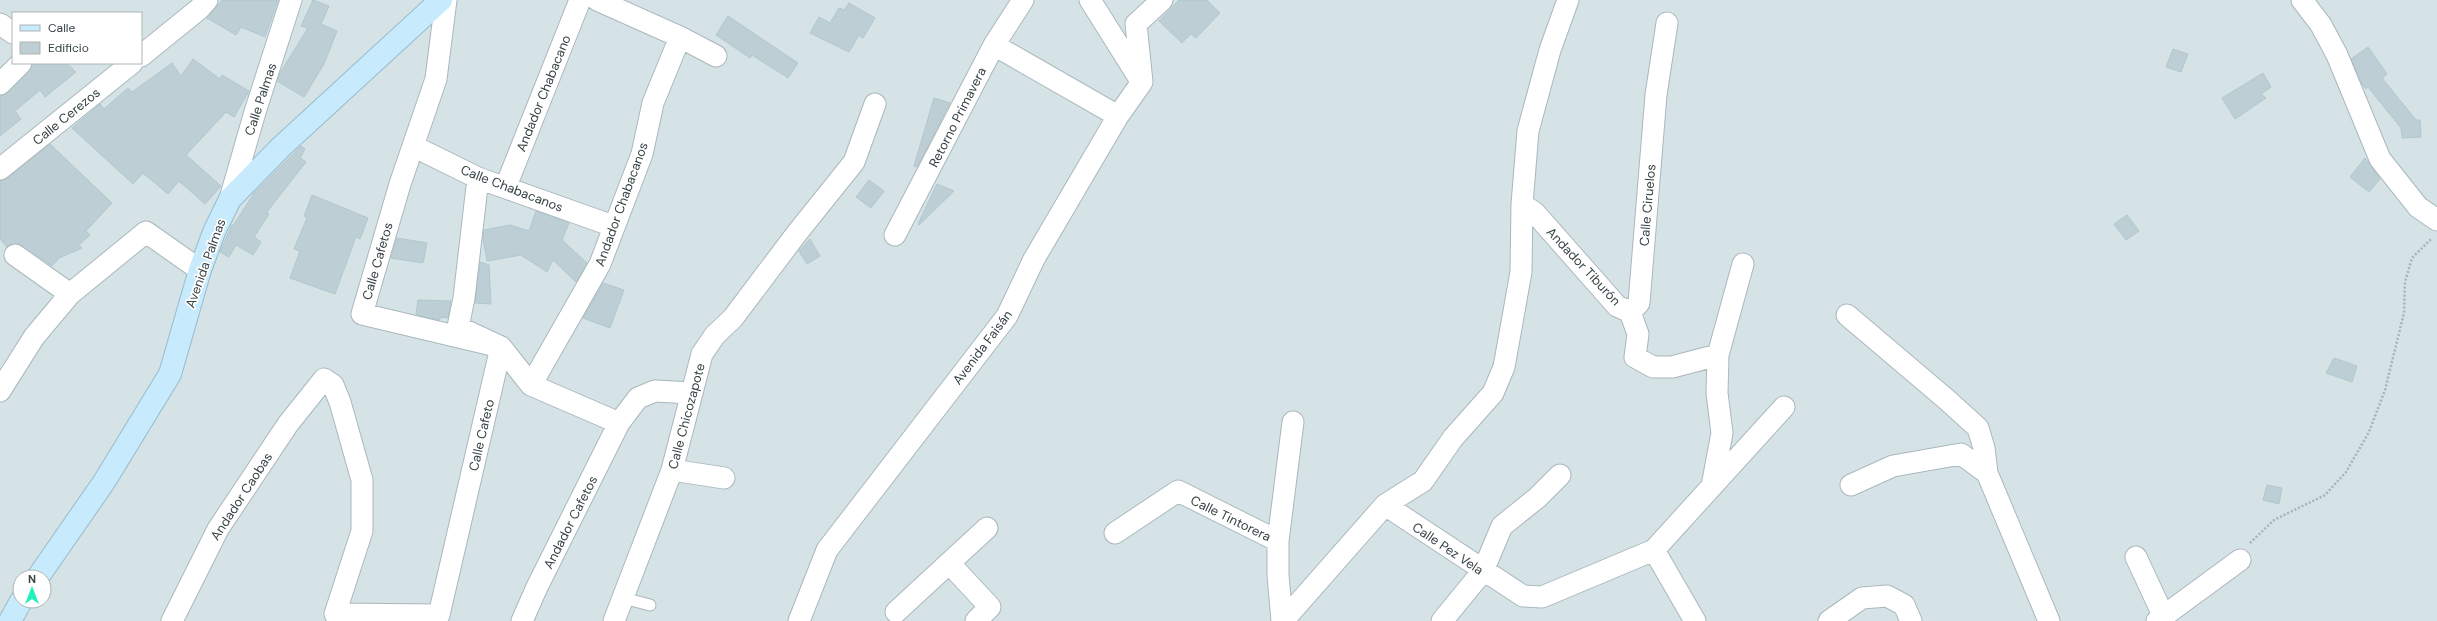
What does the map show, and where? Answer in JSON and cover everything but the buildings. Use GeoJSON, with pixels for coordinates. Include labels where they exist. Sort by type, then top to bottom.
{"type":"FeatureCollection","features":[{"type":"Feature","properties":{"kind":"main road","name":"Avenida Palmas"},"geometry":{"type":"LineString","coordinates":[[44,569],[104,482],[170,374],[200,270],[214,232],[230,199],[281,146],[441,0]]}},
{"type":"Feature","properties":{"kind":"main road"},"geometry":{"type":"LineString","coordinates":[[10,621],[17,609]]}},
{"type":"Feature","properties":{"kind":"street","name":"Calle Palmas"},"geometry":{"type":"LineString","coordinates":[[230,199],[254,112],[291,0]]}},
{"type":"Feature","properties":{"kind":"street","name":"Calle Cafetos"},"geometry":{"type":"LineString","coordinates":[[446,0],[436,79],[412,146],[362,314],[502,347]]}},
{"type":"Feature","properties":{"kind":"street","name":"Andador Chabacano"},"geometry":{"type":"LineString","coordinates":[[506,186],[580,0]]}},
{"type":"Feature","properties":{"kind":"street"},"geometry":{"type":"LineString","coordinates":[[597,0],[680,37],[716,56]]}},
{"type":"Feature","properties":{"kind":"street","name":"Retorno Primavera"},"geometry":{"type":"LineString","coordinates":[[895,236],[994,45],[1023,0]]}},
{"type":"Feature","properties":{"kind":"street"},"geometry":{"type":"LineString","coordinates":[[1090,0],[1142,82]]}},
{"type":"Feature","properties":{"kind":"street"},"geometry":{"type":"LineString","coordinates":[[1142,82],[1136,24],[1162,0]]}},
{"type":"Feature","properties":{"kind":"street"},"geometry":{"type":"LineString","coordinates":[[1283,621],[1385,506],[1423,481],[1453,438],[1493,393],[1504,366],[1521,272],[1522,204],[1528,131],[1550,50],[1568,0]]}},
{"type":"Feature","properties":{"kind":"street"},"geometry":{"type":"LineString","coordinates":[[2302,0],[2321,25],[2337,55],[2380,159],[2418,207],[2437,220]]}},
{"type":"Feature","properties":{"kind":"street"},"geometry":{"type":"LineString","coordinates":[[142,55],[198,3]]}},
{"type":"Feature","properties":{"kind":"street","name":"Calle Ciruelos"},"geometry":{"type":"LineString","coordinates":[[1630,312],[1639,303],[1656,95],[1668,23]]}},
{"type":"Feature","properties":{"kind":"street"},"geometry":{"type":"LineString","coordinates":[[0,24],[12,32]]}},
{"type":"Feature","properties":{"kind":"street","name":"Andador Chabacanos"},"geometry":{"type":"LineString","coordinates":[[531,385],[600,264],[613,226],[642,154],[653,104],[680,37]]}},
{"type":"Feature","properties":{"kind":"street"},"geometry":{"type":"LineString","coordinates":[[994,45],[1118,116]]}},
{"type":"Feature","properties":{"kind":"street"},"geometry":{"type":"LineString","coordinates":[[0,84],[20,64]]}},
{"type":"Feature","properties":{"kind":"street","name":"Calle Cerezos"},"geometry":{"type":"LineString","coordinates":[[0,169],[131,64]]}},
{"type":"Feature","properties":{"kind":"street","name":"Avenida Faisán"},"geometry":{"type":"LineString","coordinates":[[799,621],[827,550],[1007,316],[1034,259],[1118,116],[1142,82]]}},
{"type":"Feature","properties":{"kind":"street","name":"Calle Chicozapote"},"geometry":{"type":"LineString","coordinates":[[614,621],[672,470],[702,354],[715,335],[733,318],[796,233],[854,162],[875,104]]}},
{"type":"Feature","properties":{"kind":"street","name":"Calle Chabacanos"},"geometry":{"type":"LineString","coordinates":[[412,146],[478,178],[506,186],[613,226]]}},
{"type":"Feature","properties":{"kind":"street"},"geometry":{"type":"LineString","coordinates":[[478,178],[464,298],[458,327],[502,347],[531,385],[619,423]]}},
{"type":"Feature","properties":{"kind":"street","name":"Andador Tiburón"},"geometry":{"type":"LineString","coordinates":[[1522,204],[1535,213],[1617,306],[1630,312],[1638,334],[1635,357],[1653,367],[1672,368],[1718,355]]}},
{"type":"Feature","properties":{"kind":"street"},"geometry":{"type":"LineString","coordinates":[[0,391],[34,337],[70,294],[146,232],[200,270]]}},
{"type":"Feature","properties":{"kind":"street"},"geometry":{"type":"LineString","coordinates":[[15,255],[70,294]]}},
{"type":"Feature","properties":{"kind":"street"},"geometry":{"type":"LineString","coordinates":[[1712,487],[1722,432],[1717,393],[1718,355],[1743,264]]}},
{"type":"Feature","properties":{"kind":"street"},"geometry":{"type":"LineString","coordinates":[[1847,315],[1978,428],[1984,448],[1987,473],[2049,621]]}},
{"type":"Feature","properties":{"kind":"street","name":"Calle Cafeto"},"geometry":{"type":"LineString","coordinates":[[324,379],[333,385],[340,402],[362,480],[362,531],[335,614],[439,614],[502,347]]}},
{"type":"Feature","properties":{"kind":"street","name":"Andador Caobas"},"geometry":{"type":"LineString","coordinates":[[172,621],[218,529],[288,424],[324,379]]}},
{"type":"Feature","properties":{"kind":"street","name":"Andador Cafetos"},"geometry":{"type":"LineString","coordinates":[[522,621],[537,586],[619,423],[638,398],[655,391],[692,393]]}},
{"type":"Feature","properties":{"kind":"street"},"geometry":{"type":"LineString","coordinates":[[1695,621],[1654,550],[1784,407]]}},
{"type":"Feature","properties":{"kind":"street"},"geometry":{"type":"LineString","coordinates":[[1278,541],[1293,422]]}},
{"type":"Feature","properties":{"kind":"street"},"geometry":{"type":"LineString","coordinates":[[1851,485],[1893,466],[1961,454],[1987,473]]}},
{"type":"Feature","properties":{"kind":"street"},"geometry":{"type":"LineString","coordinates":[[672,470],[724,478]]}},
{"type":"Feature","properties":{"kind":"street"},"geometry":{"type":"LineString","coordinates":[[1442,621],[1483,571],[1502,526],[1537,498],[1560,475]]}},
{"type":"Feature","properties":{"kind":"street","name":"Calle Tintorera"},"geometry":{"type":"LineString","coordinates":[[1115,533],[1178,491],[1278,541],[1278,575],[1283,621]]}},
{"type":"Feature","properties":{"kind":"street","name":"Calle Pez Vela"},"geometry":{"type":"LineString","coordinates":[[1385,506],[1523,596],[1542,597],[1654,550]]}},
{"type":"Feature","properties":{"kind":"street"},"geometry":{"type":"LineString","coordinates":[[896,612],[988,528]]}},
{"type":"Feature","properties":{"kind":"street"},"geometry":{"type":"LineString","coordinates":[[2136,557],[2160,618],[2240,560]]}},
{"type":"Feature","properties":{"kind":"street"},"geometry":{"type":"LineString","coordinates":[[950,564],[983,614]]}},
{"type":"Feature","properties":{"kind":"street"},"geometry":{"type":"LineString","coordinates":[[1829,621],[1862,598],[1887,596],[1904,605],[1911,621]]}},
{"type":"Feature","properties":{"kind":"lane"},"geometry":{"type":"LineString","coordinates":[[622,598],[650,605]]}},
{"type":"Feature","properties":{"kind":"path"},"geometry":{"type":"LineString","coordinates":[[2240,560],[2252,539],[2274,520],[2325,495],[2346,472],[2369,432],[2385,390],[2404,313],[2405,282],[2412,258],[2437,234]]}},
{"type":"Feature","properties":{"kind":"shaded area"},"geometry":{"type":"Polygon","coordinates":[[[0,0],[2437,0],[2437,621],[0,621],[0,0]]]}}]}
